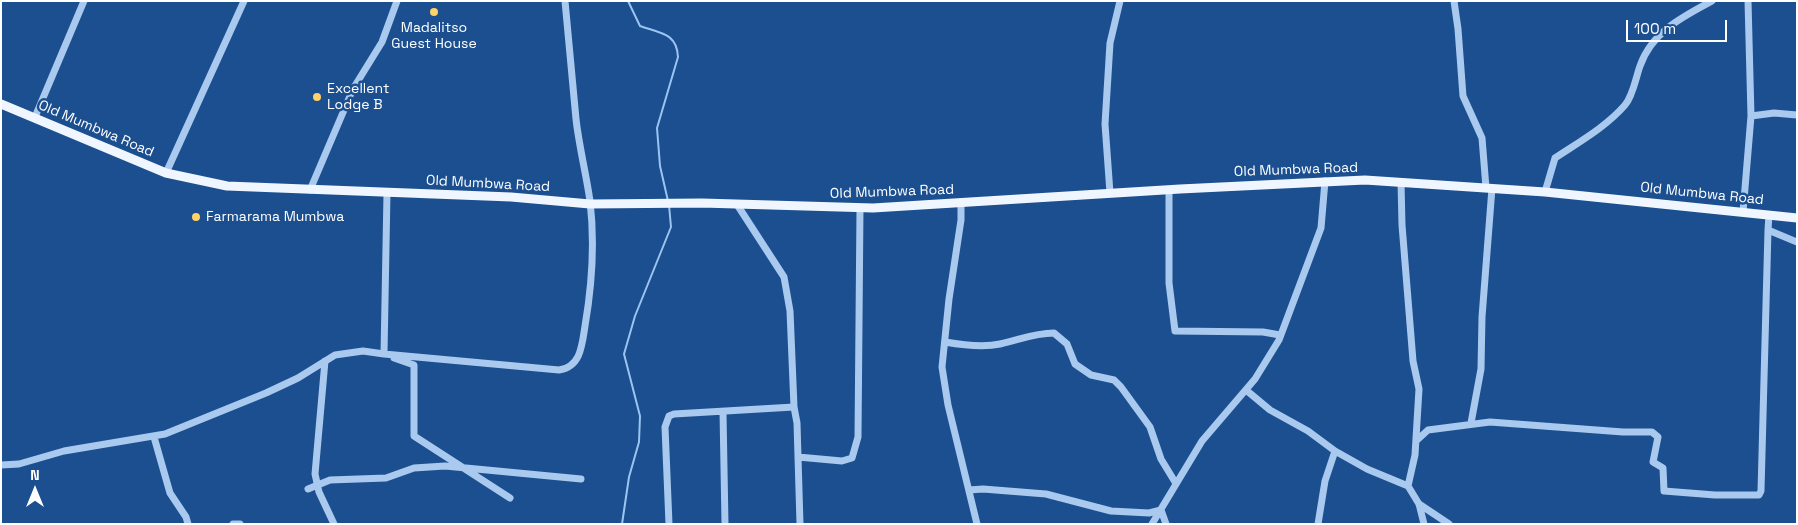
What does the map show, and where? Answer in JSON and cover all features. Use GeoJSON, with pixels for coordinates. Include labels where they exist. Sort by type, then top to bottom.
{"type":"FeatureCollection","features":[{"type":"Feature","properties":{"kind":"main road","name":"Old Mumbwa Road"},"geometry":{"type":"LineString","coordinates":[[1,104],[166,173],[227,186],[511,197],[590,204],[702,203],[738,206],[860,208],[1325,181],[1401,182],[1545,192],[1797,218]]}},
{"type":"Feature","properties":{"kind":"street"},"geometry":{"type":"LineString","coordinates":[[35,118],[84,1]]}},
{"type":"Feature","properties":{"kind":"street"},"geometry":{"type":"LineString","coordinates":[[166,173],[244,1]]}},
{"type":"Feature","properties":{"kind":"street"},"geometry":{"type":"LineString","coordinates":[[310,190],[353,89],[382,42],[397,1]]}},
{"type":"Feature","properties":{"kind":"street"},"geometry":{"type":"LineString","coordinates":[[1,464],[19,464],[64,451],[154,437],[187,427],[298,378],[326,361],[347,352],[559,370],[567,369],[575,364],[584,334],[593,262],[590,204],[576,121],[565,1]]}},
{"type":"Feature","properties":{"kind":"street"},"geometry":{"type":"LineString","coordinates":[[1110,193],[1105,124],[1110,43],[1120,1]]}},
{"type":"Feature","properties":{"kind":"street"},"geometry":{"type":"LineString","coordinates":[[1454,1],[1463,96],[1482,138],[1489,188],[1481,370],[1471,423]]}},
{"type":"Feature","properties":{"kind":"street"},"geometry":{"type":"LineString","coordinates":[[1545,192],[1555,158],[1598,130],[1627,104],[1644,56],[1660,33],[1681,18],[1712,1]]}},
{"type":"Feature","properties":{"kind":"street"},"geometry":{"type":"LineString","coordinates":[[1743,212],[1751,116],[1748,1]]}},
{"type":"Feature","properties":{"kind":"street"},"geometry":{"type":"LineString","coordinates":[[1751,116],[1774,113],[1797,115]]}},
{"type":"Feature","properties":{"kind":"street"},"geometry":{"type":"LineString","coordinates":[[1152,524],[1175,482],[1210,430],[1246,390],[1274,348],[1321,228],[1325,181]]}},
{"type":"Feature","properties":{"kind":"street"},"geometry":{"type":"LineString","coordinates":[[1401,182],[1402,225],[1413,361],[1419,389],[1416,441],[1408,486]]}},
{"type":"Feature","properties":{"kind":"street"},"geometry":{"type":"LineString","coordinates":[[1169,190],[1169,283],[1175,331],[1263,332],[1280,335]]}},
{"type":"Feature","properties":{"kind":"street"},"geometry":{"type":"LineString","coordinates":[[384,354],[387,193]]}},
{"type":"Feature","properties":{"kind":"street"},"geometry":{"type":"LineString","coordinates":[[961,203],[961,220],[942,367],[948,405],[977,524]]}},
{"type":"Feature","properties":{"kind":"street"},"geometry":{"type":"LineString","coordinates":[[738,206],[784,277],[790,311],[800,524]]}},
{"type":"Feature","properties":{"kind":"street"},"geometry":{"type":"LineString","coordinates":[[798,457],[842,461],[852,458],[856,450],[858,437],[860,208]]}},
{"type":"Feature","properties":{"kind":"street"},"geometry":{"type":"LineString","coordinates":[[1416,441],[1428,430],[1490,422],[1623,432],[1652,432],[1658,437],[1653,462],[1663,468],[1664,491],[1715,495],[1759,495],[1761,491],[1768,215]]}},
{"type":"Feature","properties":{"kind":"street"},"geometry":{"type":"LineString","coordinates":[[1768,230],[1797,242]]}},
{"type":"Feature","properties":{"kind":"street"},"geometry":{"type":"LineString","coordinates":[[944,342],[967,346],[998,344],[1023,336],[1054,333],[1067,344],[1075,364],[1090,375],[1114,380],[1121,387],[1150,427],[1161,459],[1175,482]]}},
{"type":"Feature","properties":{"kind":"street"},"geometry":{"type":"LineString","coordinates":[[384,354],[414,365],[414,436],[510,498]]}},
{"type":"Feature","properties":{"kind":"street"},"geometry":{"type":"LineString","coordinates":[[326,361],[315,457],[317,484],[334,524]]}},
{"type":"Feature","properties":{"kind":"street"},"geometry":{"type":"LineString","coordinates":[[1246,390],[1270,410],[1308,430],[1335,451],[1376,473],[1408,486],[1419,504],[1424,524]]}},
{"type":"Feature","properties":{"kind":"street"},"geometry":{"type":"LineString","coordinates":[[669,524],[667,421],[674,414],[794,407]]}},
{"type":"Feature","properties":{"kind":"street"},"geometry":{"type":"LineString","coordinates":[[724,412],[725,524]]}},
{"type":"Feature","properties":{"kind":"street"},"geometry":{"type":"LineString","coordinates":[[154,437],[170,493],[186,517],[188,524]]}},
{"type":"Feature","properties":{"kind":"street"},"geometry":{"type":"LineString","coordinates":[[1318,524],[1325,481],[1335,451]]}},
{"type":"Feature","properties":{"kind":"street"},"geometry":{"type":"LineString","coordinates":[[308,489],[330,480],[386,478],[414,468],[445,466],[464,469],[493,469],[582,479]]}},
{"type":"Feature","properties":{"kind":"street"},"geometry":{"type":"LineString","coordinates":[[969,490],[983,489],[1046,494],[1111,511],[1149,514],[1161,510]]}},
{"type":"Feature","properties":{"kind":"street"},"geometry":{"type":"LineString","coordinates":[[1419,504],[1449,524]]}},
{"type":"Feature","properties":{"kind":"street"},"geometry":{"type":"LineString","coordinates":[[1161,510],[1166,524]]}},
{"type":"Feature","properties":{"kind":"street"},"geometry":{"type":"LineString","coordinates":[[232,524],[240,524]]}},
{"type":"Feature","properties":{"kind":"waterway"},"geometry":{"type":"LineString","coordinates":[[628,1],[640,26],[671,38],[677,49],[678,57],[657,128],[660,166],[668,201]]}},
{"type":"Feature","properties":{"kind":"waterway"},"geometry":{"type":"LineString","coordinates":[[622,524],[629,477],[639,442],[640,416],[624,354],[635,316],[671,227],[669,205]]}},
{"type":"Feature","properties":{"kind":"place","name":"Madalitso Guest House"},"geometry":{"type":"Point","coordinates":[434,12]}},
{"type":"Feature","properties":{"kind":"place","name":"Excellent Lodge B"},"geometry":{"type":"Point","coordinates":[317,97]}},
{"type":"Feature","properties":{"kind":"place","name":"Farmarama Mumbwa"},"geometry":{"type":"Point","coordinates":[196,217]}}]}
